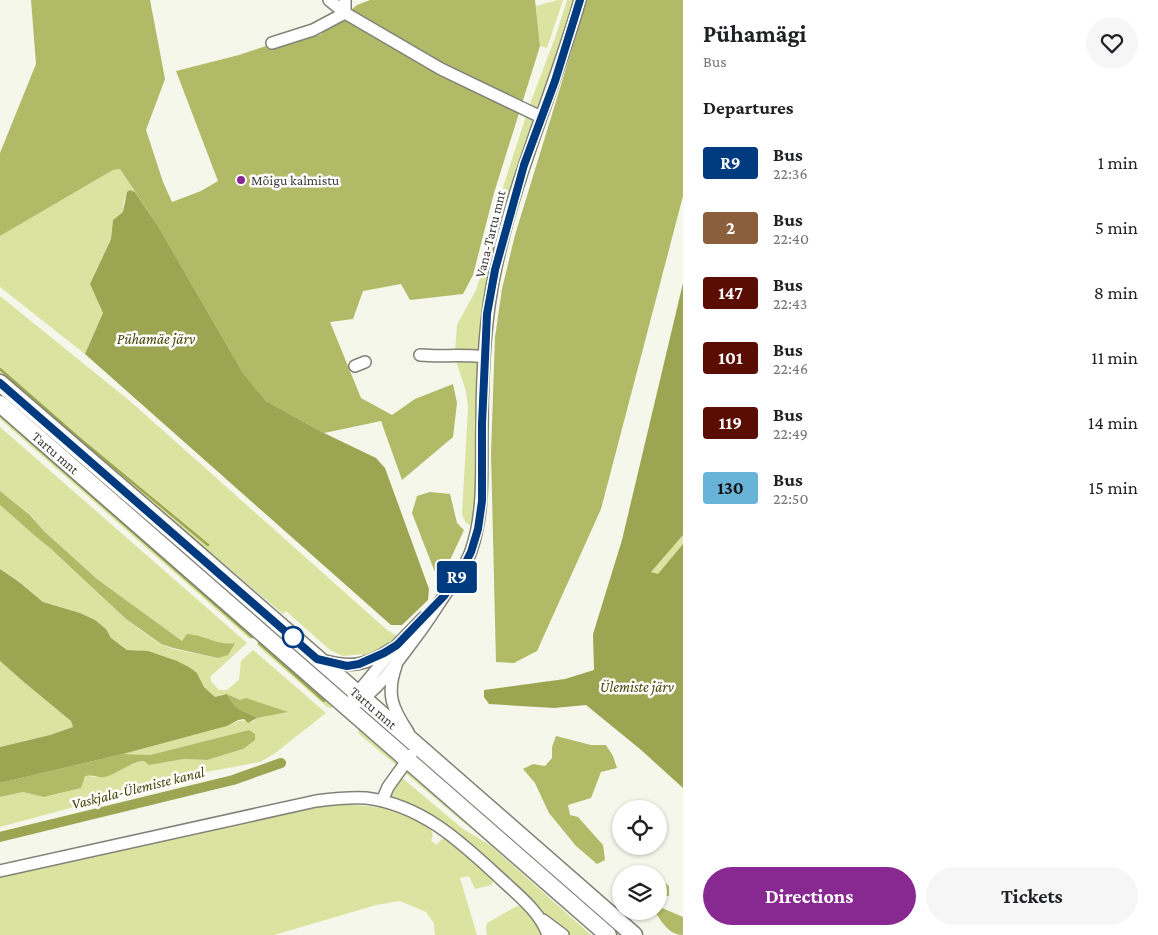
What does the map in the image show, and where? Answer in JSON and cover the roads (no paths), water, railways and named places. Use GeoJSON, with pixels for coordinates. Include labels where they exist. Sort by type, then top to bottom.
{"type":"FeatureCollection","features":[{"type":"Feature","properties":{"kind":"highway","name":"Tartu mnt"},"geometry":{"type":"LineString","coordinates":[[0,383],[634,935]]}},
{"type":"Feature","properties":{"kind":"highway","name":"Tartu mnt"},"geometry":{"type":"LineString","coordinates":[[0,404],[608,935]]}},
{"type":"Feature","properties":{"kind":"street"},"geometry":{"type":"LineString","coordinates":[[329,0],[345,13],[441,69],[541,117]]}},
{"type":"Feature","properties":{"kind":"street"},"geometry":{"type":"LineString","coordinates":[[345,0],[345,13]]}},
{"type":"Feature","properties":{"kind":"street","name":"Vana-Tartu mnt"},"geometry":{"type":"LineString","coordinates":[[359,696],[397,662],[424,627],[471,552],[480,514],[484,357],[487,314],[495,270],[524,165],[555,81],[580,0]]}},
{"type":"Feature","properties":{"kind":"street"},"geometry":{"type":"LineString","coordinates":[[272,43],[313,30],[345,13]]}},
{"type":"Feature","properties":{"kind":"street"},"geometry":{"type":"LineString","coordinates":[[420,355],[468,354],[484,357]]}},
{"type":"Feature","properties":{"kind":"street","name":"Vana-Tartu mnt"},"geometry":{"type":"LineString","coordinates":[[359,696],[397,645],[444,596]]}},
{"type":"Feature","properties":{"kind":"street"},"geometry":{"type":"LineString","coordinates":[[317,659],[347,666],[359,664],[397,645]]}},
{"type":"Feature","properties":{"kind":"street"},"geometry":{"type":"LineString","coordinates":[[382,801],[388,787],[406,760],[418,747],[396,714],[392,701],[391,681],[397,662]]}},
{"type":"Feature","properties":{"kind":"street"},"geometry":{"type":"LineString","coordinates":[[348,708],[359,696]]}},
{"type":"Feature","properties":{"kind":"street"},"geometry":{"type":"LineString","coordinates":[[0,871],[316,801],[364,798],[382,801],[418,814],[455,837],[540,917],[563,935]]}},
{"type":"Feature","properties":{"kind":"street"},"geometry":{"type":"LineString","coordinates":[[540,917],[548,935]]}},
{"type":"Feature","properties":{"kind":"water","name":"Pühamäe järv"},"geometry":{"type":"Polygon","coordinates":[[[130,190],[135,192],[158,226],[243,373],[266,401],[324,433],[376,458],[385,468],[429,589],[428,600],[402,625],[391,625],[85,354],[103,313],[90,284],[111,239],[113,220],[123,212],[127,192],[130,190]]]}},
{"type":"Feature","properties":{"kind":"water","name":"Ülemiste järv"},"geometry":{"type":"Polygon","coordinates":[[[683,283],[683,535],[651,572],[658,574],[683,544],[683,788],[640,749],[586,705],[554,708],[489,704],[484,697],[484,690],[565,679],[594,670],[593,634],[622,540],[683,283]]]}},
{"type":"Feature","properties":{"kind":"water"},"geometry":{"type":"Polygon","coordinates":[[[0,569],[43,602],[80,613],[95,620],[106,629],[111,638],[127,650],[148,651],[189,667],[197,673],[204,687],[215,697],[227,694],[237,708],[257,718],[248,723],[244,719],[238,720],[227,726],[123,754],[0,783],[0,747],[50,735],[73,727],[71,721],[0,661],[0,569]]]}},
{"type":"Feature","properties":{"kind":"waterway"},"geometry":{"type":"LineString","coordinates":[[0,369],[80,439],[208,545]]}},
{"type":"Feature","properties":{"kind":"waterway"},"geometry":{"type":"LineString","coordinates":[[0,415],[252,637]]}},
{"type":"Feature","properties":{"kind":"waterway"},"geometry":{"type":"LineString","coordinates":[[259,643],[324,701]]}},
{"type":"Feature","properties":{"kind":"waterway","name":"Vaskjala-Ülemiste kanal"},"geometry":{"type":"LineString","coordinates":[[0,837],[233,780],[281,763]]}},
{"type":"Feature","properties":{"kind":"place","name":"Mõigu kalmistu"},"geometry":{"type":"Point","coordinates":[241,180]}}]}
